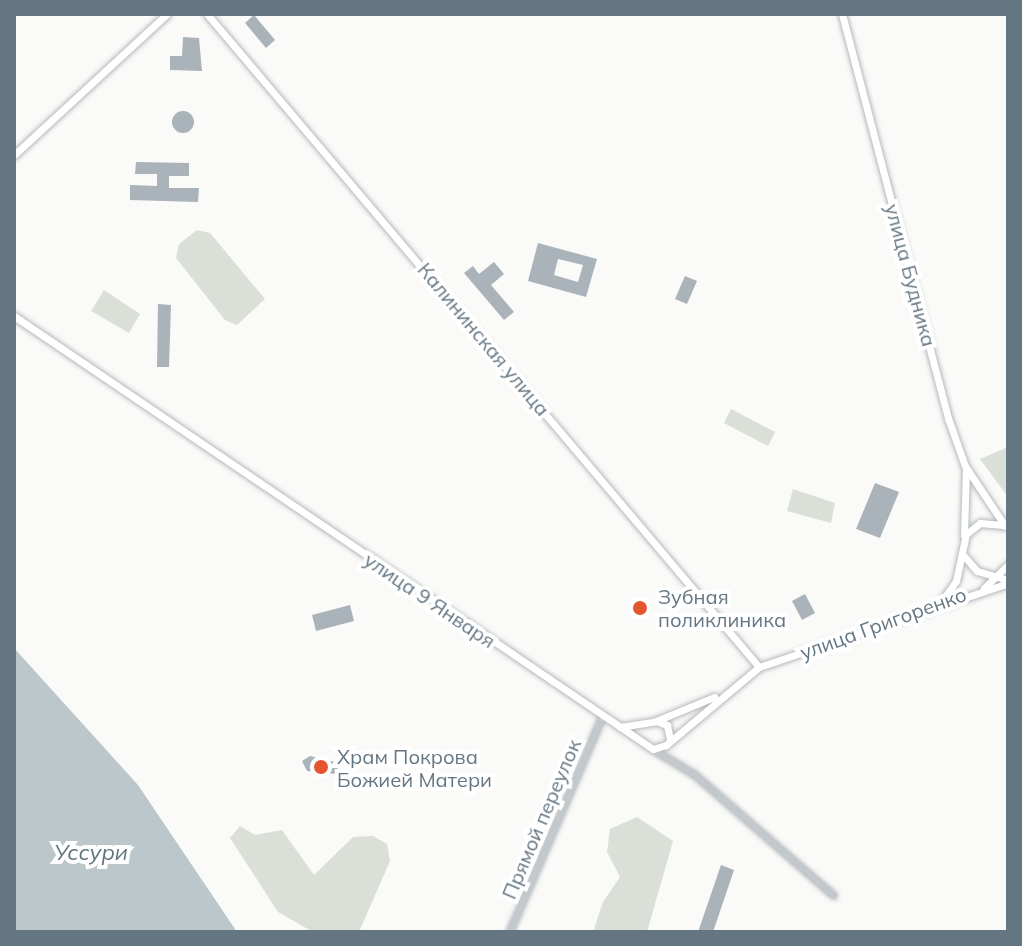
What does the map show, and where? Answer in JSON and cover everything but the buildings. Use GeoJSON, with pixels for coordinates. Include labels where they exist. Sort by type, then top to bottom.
{"type":"FeatureCollection","features":[{"type":"Feature","properties":{"kind":"main road"},"geometry":{"type":"LineString","coordinates":[[14,155],[167,14]]}},
{"type":"Feature","properties":{"kind":"main road","name":"Калининская улица"},"geometry":{"type":"LineString","coordinates":[[207,14],[759,667]]}},
{"type":"Feature","properties":{"kind":"main road","name":"улица Будника"},"geometry":{"type":"LineString","coordinates":[[842,14],[965,466],[1006,528]]}},
{"type":"Feature","properties":{"kind":"main road","name":"улица 9 Января"},"geometry":{"type":"LineString","coordinates":[[14,316],[602,718],[649,747]]}},
{"type":"Feature","properties":{"kind":"main road"},"geometry":{"type":"LineString","coordinates":[[940,602],[956,581],[963,550],[965,466]]}},
{"type":"Feature","properties":{"kind":"main road"},"geometry":{"type":"LineString","coordinates":[[964,540],[980,523],[1006,528]]}},
{"type":"Feature","properties":{"kind":"main road"},"geometry":{"type":"LineString","coordinates":[[963,550],[977,571],[993,573],[1008,581]]}},
{"type":"Feature","properties":{"kind":"main road"},"geometry":{"type":"LineString","coordinates":[[984,588],[993,573],[1008,565]]}},
{"type":"Feature","properties":{"kind":"main road","name":"улица Григоренко"},"geometry":{"type":"LineString","coordinates":[[718,696],[759,667],[1008,581]]}},
{"type":"Feature","properties":{"kind":"main road"},"geometry":{"type":"LineString","coordinates":[[618,727],[653,722],[718,696]]}},
{"type":"Feature","properties":{"kind":"main road"},"geometry":{"type":"LineString","coordinates":[[653,722],[643,734],[649,747],[669,741],[718,696]]}},
{"type":"Feature","properties":{"kind":"main road"},"geometry":{"type":"LineString","coordinates":[[653,722],[669,729],[669,741]]}},
{"type":"Feature","properties":{"kind":"street","name":"Прямой переулок"},"geometry":{"type":"LineString","coordinates":[[510,932],[602,718]]}},
{"type":"Feature","properties":{"kind":"street"},"geometry":{"type":"LineString","coordinates":[[669,741],[679,764]]}},
{"type":"Feature","properties":{"kind":"street","name":"улица 9 Января"},"geometry":{"type":"LineString","coordinates":[[649,747],[679,764],[834,896]]}},
{"type":"Feature","properties":{"kind":"shaded area"},"geometry":{"type":"Polygon","coordinates":[[[197,230],[210,233],[265,299],[237,325],[225,320],[176,258],[179,244],[197,230]]]}},
{"type":"Feature","properties":{"kind":"shaded area"},"geometry":{"type":"Polygon","coordinates":[[[104,290],[140,314],[129,333],[91,311],[104,290]]]}},
{"type":"Feature","properties":{"kind":"shaded area"},"geometry":{"type":"Polygon","coordinates":[[[731,409],[775,432],[768,446],[724,423],[731,409]]]}},
{"type":"Feature","properties":{"kind":"shaded area"},"geometry":{"type":"Polygon","coordinates":[[[1008,447],[1008,497],[980,459],[1008,447]]]}},
{"type":"Feature","properties":{"kind":"shaded area"},"geometry":{"type":"Polygon","coordinates":[[[793,489],[835,503],[831,523],[787,511],[793,489]]]}},
{"type":"Feature","properties":{"kind":"shaded area"},"geometry":{"type":"Polygon","coordinates":[[[637,817],[673,841],[647,932],[593,932],[603,902],[620,877],[607,852],[610,829],[637,817]]]}},
{"type":"Feature","properties":{"kind":"shaded area"},"geometry":{"type":"Polygon","coordinates":[[[240,826],[255,835],[282,830],[314,875],[353,837],[373,836],[387,844],[390,861],[359,932],[313,932],[278,912],[230,838],[240,826]]]}},
{"type":"Feature","properties":{"kind":"water","name":"Уссури"},"geometry":{"type":"Polygon","coordinates":[[[14,648],[138,785],[237,932],[14,932],[14,648]]]}},
{"type":"Feature","properties":{"kind":"place","name":"Зубная поликлиника"},"geometry":{"type":"Point","coordinates":[640,608]}},
{"type":"Feature","properties":{"kind":"place","name":"Храм Покрова Божией Матери"},"geometry":{"type":"Point","coordinates":[321,767]}}]}
